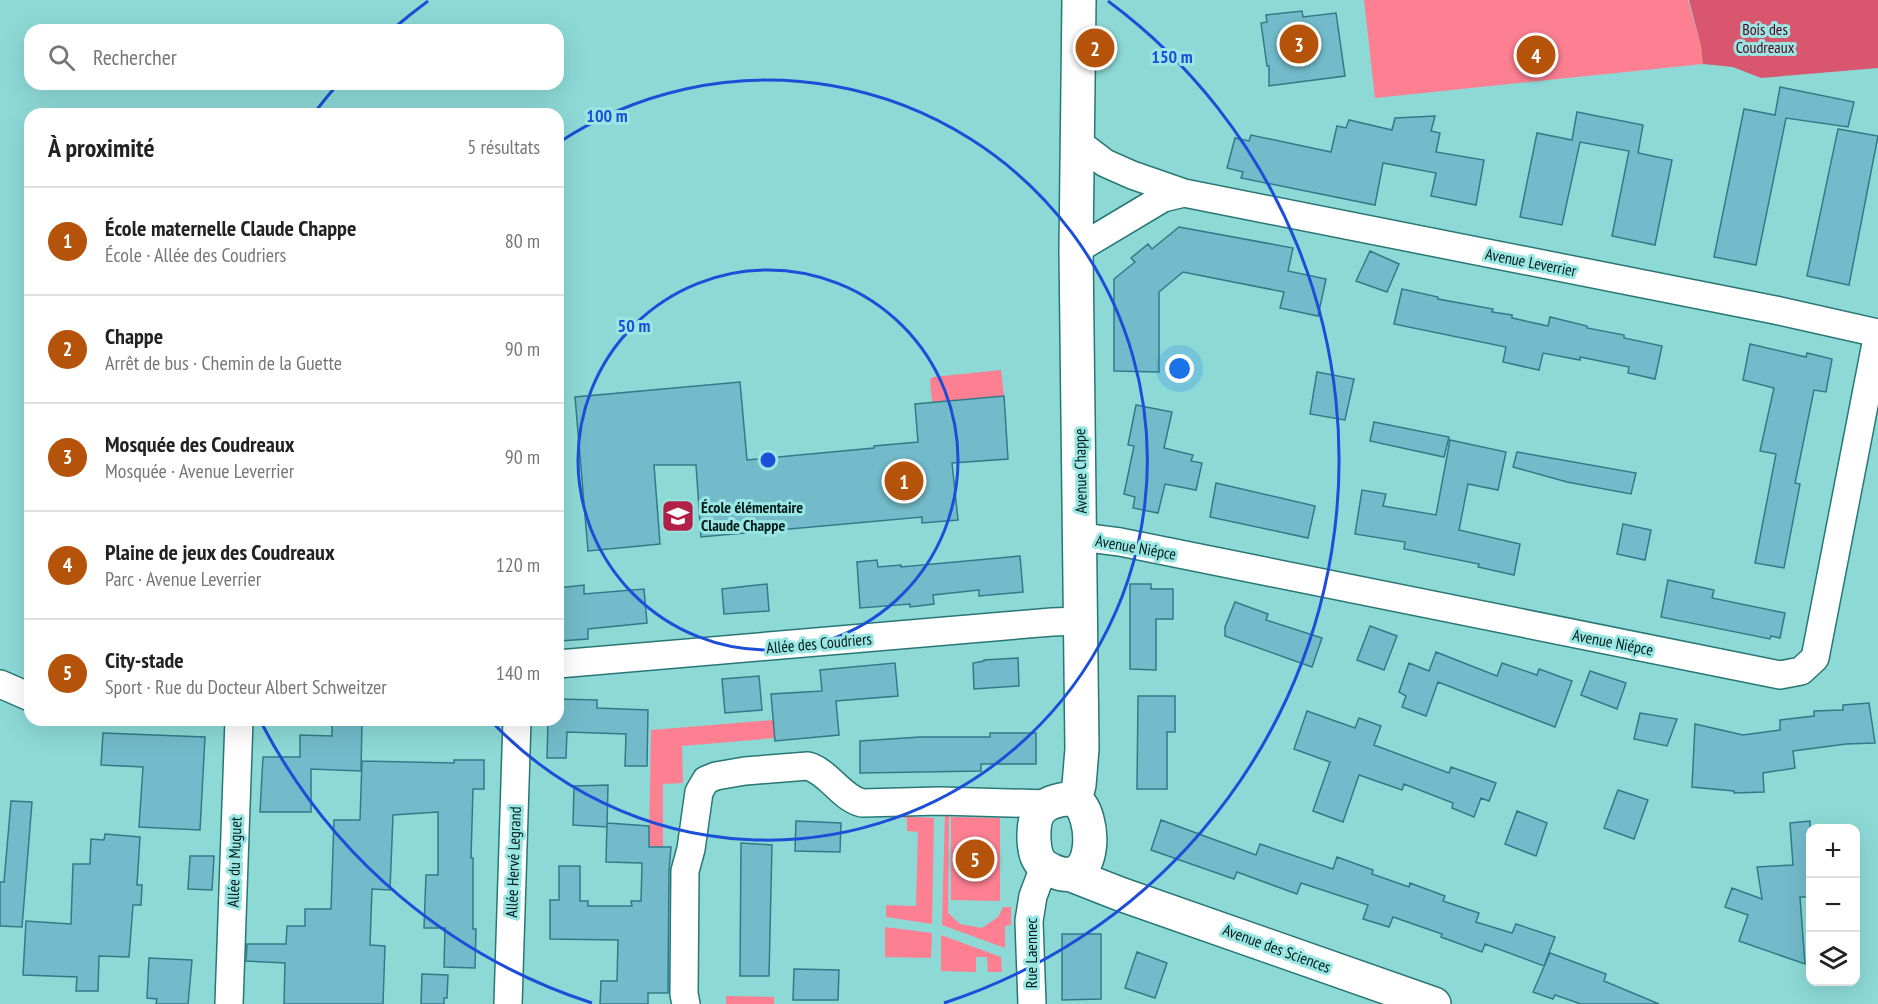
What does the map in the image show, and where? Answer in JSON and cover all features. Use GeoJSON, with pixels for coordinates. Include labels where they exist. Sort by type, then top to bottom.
{"type":"FeatureCollection","features":[{"type":"Feature","properties":{"kind":"street","name":"Avenue Chappe"},"geometry":{"type":"LineString","coordinates":[[1062,802],[1080,785],[1082,749],[1076,250],[1079,0]]}},
{"type":"Feature","properties":{"kind":"street","name":"Avenue Leverrier"},"geometry":{"type":"LineString","coordinates":[[1076,141],[1105,163],[1184,193],[1775,310],[1878,333]]}},
{"type":"Feature","properties":{"kind":"street"},"geometry":{"type":"LineString","coordinates":[[1131,218],[1136,192],[1132,175]]}},
{"type":"Feature","properties":{"kind":"street","name":"Avenue Leverrier"},"geometry":{"type":"LineString","coordinates":[[1076,250],[1163,198],[1184,193]]}},
{"type":"Feature","properties":{"kind":"street","name":"Avenue Niépce"},"geometry":{"type":"LineString","coordinates":[[1081,537],[1132,544],[1780,675],[1801,671],[1815,658],[1878,333]]}},
{"type":"Feature","properties":{"kind":"street","name":"Allée des Coudriers"},"geometry":{"type":"LineString","coordinates":[[564,664],[1081,621]]}},
{"type":"Feature","properties":{"kind":"street"},"geometry":{"type":"LineString","coordinates":[[0,684],[24,694]]}},
{"type":"Feature","properties":{"kind":"street","name":"Allée du Muguet"},"geometry":{"type":"LineString","coordinates":[[229,1004],[239,726]]}},
{"type":"Feature","properties":{"kind":"street","name":"Allée Hervé Legrand"},"geometry":{"type":"LineString","coordinates":[[508,1004],[517,726]]}},
{"type":"Feature","properties":{"kind":"street"},"geometry":{"type":"LineString","coordinates":[[686,1004],[684,994],[685,871],[691,849],[696,802],[706,780],[745,771],[808,766],[816,768],[853,800],[862,803],[1062,802],[1082,807],[1088,820],[1067,866],[1037,859],[1035,852],[1035,819],[1038,812],[1062,802]]}},
{"type":"Feature","properties":{"kind":"street","name":"Avenue des Sciences"},"geometry":{"type":"LineString","coordinates":[[1067,866],[1120,894],[1434,1004]]}},
{"type":"Feature","properties":{"kind":"street","name":"Rue Laennec"},"geometry":{"type":"LineString","coordinates":[[1032,1004],[1029,921],[1033,896],[1067,866]]}},
{"type":"Feature","properties":{"kind":"shaded area"},"geometry":{"type":"Polygon","coordinates":[[[1364,0],[1688,0],[1701,46],[1703,64],[1375,98],[1364,0]]]}},
{"type":"Feature","properties":{"kind":"shaded area"},"geometry":{"type":"Polygon","coordinates":[[[1001,370],[1004,396],[932,402],[930,379],[933,377],[1001,370]]]}},
{"type":"Feature","properties":{"kind":"shaded area"},"geometry":{"type":"Polygon","coordinates":[[[773,720],[775,738],[682,746],[683,783],[663,784],[663,847],[649,846],[651,730],[773,720]]]}},
{"type":"Feature","properties":{"kind":"shaded area"},"geometry":{"type":"Polygon","coordinates":[[[945,810],[968,812],[968,815],[949,815],[948,913],[960,924],[982,928],[998,917],[1003,907],[1011,907],[1011,925],[1005,926],[1005,948],[942,925],[945,810]]]}},
{"type":"Feature","properties":{"kind":"shaded area"},"geometry":{"type":"Polygon","coordinates":[[[913,811],[913,817],[934,818],[932,924],[886,917],[886,905],[916,906],[918,832],[907,831],[907,818],[900,817],[902,813],[913,811]]]}},
{"type":"Feature","properties":{"kind":"shaded area"},"geometry":{"type":"Polygon","coordinates":[[[951,817],[1000,818],[1000,901],[951,900],[951,817]]]}},
{"type":"Feature","properties":{"kind":"shaded area"},"geometry":{"type":"Polygon","coordinates":[[[885,927],[932,933],[931,958],[885,957],[885,927]]]}},
{"type":"Feature","properties":{"kind":"shaded area"},"geometry":{"type":"Polygon","coordinates":[[[941,935],[1001,957],[1002,972],[988,972],[987,957],[976,957],[976,972],[941,971],[941,935]]]}},
{"type":"Feature","properties":{"kind":"shaded area"},"geometry":{"type":"Polygon","coordinates":[[[726,996],[774,997],[774,1004],[726,1004],[726,996]]]}},
{"type":"Feature","properties":{"kind":"green space","name":"Bois des Coudreaux"},"geometry":{"type":"Polygon","coordinates":[[[1689,0],[1878,0],[1878,68],[1761,78],[1733,67],[1703,64],[1701,46],[1689,0]]]}},
{"type":"Feature","properties":{"kind":"building"},"geometry":{"type":"Polygon","coordinates":[[[1302,11],[1303,17],[1336,13],[1345,76],[1269,86],[1269,66],[1267,66],[1261,23],[1267,22],[1266,15],[1302,11]]]}},
{"type":"Feature","properties":{"kind":"building"},"geometry":{"type":"Polygon","coordinates":[[[1780,87],[1854,102],[1848,127],[1786,118],[1756,265],[1714,257],[1744,109],[1775,115],[1780,87]]]}},
{"type":"Feature","properties":{"kind":"building"},"geometry":{"type":"Polygon","coordinates":[[[1577,112],[1643,125],[1638,153],[1672,160],[1655,245],[1612,236],[1629,151],[1580,142],[1562,225],[1520,217],[1537,133],[1572,140],[1577,112]]]}},
{"type":"Feature","properties":{"kind":"building"},"geometry":{"type":"Polygon","coordinates":[[[1435,116],[1431,131],[1440,133],[1436,152],[1484,160],[1476,205],[1431,196],[1436,173],[1383,163],[1375,205],[1241,178],[1243,172],[1227,168],[1235,138],[1249,141],[1251,135],[1331,152],[1337,126],[1346,128],[1349,120],[1392,130],[1395,118],[1435,116]]]}},
{"type":"Feature","properties":{"kind":"building"},"geometry":{"type":"Polygon","coordinates":[[[1838,129],[1878,136],[1849,285],[1807,276],[1838,129]]]}},
{"type":"Feature","properties":{"kind":"building"},"geometry":{"type":"Polygon","coordinates":[[[1179,227],[1293,248],[1288,271],[1326,279],[1318,316],[1280,308],[1284,292],[1183,272],[1159,292],[1159,372],[1114,371],[1114,279],[1135,262],[1131,258],[1148,244],[1152,249],[1179,227]]]}},
{"type":"Feature","properties":{"kind":"building"},"geometry":{"type":"Polygon","coordinates":[[[1370,251],[1399,264],[1387,292],[1356,281],[1370,251]]]}},
{"type":"Feature","properties":{"kind":"building"},"geometry":{"type":"Polygon","coordinates":[[[1402,289],[1438,297],[1438,299],[1493,309],[1492,312],[1512,315],[1512,318],[1548,326],[1550,317],[1662,346],[1655,379],[1628,373],[1629,367],[1580,357],[1580,360],[1543,353],[1539,370],[1503,362],[1506,347],[1394,324],[1402,289]]]}},
{"type":"Feature","properties":{"kind":"building"},"geometry":{"type":"Polygon","coordinates":[[[1750,344],[1806,357],[1807,353],[1832,359],[1826,392],[1814,390],[1795,483],[1800,484],[1784,568],[1755,563],[1776,454],[1760,451],[1774,388],[1743,380],[1750,344]]]}},
{"type":"Feature","properties":{"kind":"building"},"geometry":{"type":"Polygon","coordinates":[[[1317,372],[1354,379],[1345,420],[1310,414],[1317,372]]]}},
{"type":"Feature","properties":{"kind":"building"},"geometry":{"type":"Polygon","coordinates":[[[740,382],[747,460],[918,442],[915,404],[1004,396],[1008,459],[952,463],[958,520],[922,523],[922,517],[701,537],[696,465],[654,465],[660,544],[588,551],[575,397],[740,382]]]}},
{"type":"Feature","properties":{"kind":"building"},"geometry":{"type":"Polygon","coordinates":[[[1136,405],[1172,412],[1164,448],[1193,455],[1191,461],[1202,463],[1196,490],[1165,484],[1158,513],[1133,508],[1135,497],[1124,494],[1134,446],[1128,445],[1136,405]]]}},
{"type":"Feature","properties":{"kind":"building"},"geometry":{"type":"Polygon","coordinates":[[[1374,422],[1449,437],[1444,457],[1370,441],[1374,422]]]}},
{"type":"Feature","properties":{"kind":"building"},"geometry":{"type":"Polygon","coordinates":[[[1450,440],[1506,452],[1498,490],[1468,484],[1459,530],[1520,544],[1514,575],[1478,567],[1479,564],[1404,549],[1405,542],[1355,534],[1362,490],[1386,494],[1383,506],[1436,515],[1450,440]]]}},
{"type":"Feature","properties":{"kind":"building"},"geometry":{"type":"Polygon","coordinates":[[[1517,452],[1636,473],[1631,494],[1567,482],[1513,467],[1517,452]]]}},
{"type":"Feature","properties":{"kind":"building"},"geometry":{"type":"Polygon","coordinates":[[[1216,483],[1315,506],[1308,538],[1210,517],[1216,483]]]}},
{"type":"Feature","properties":{"kind":"building"},"geometry":{"type":"Polygon","coordinates":[[[1623,524],[1651,530],[1645,560],[1617,554],[1623,524]]]}},
{"type":"Feature","properties":{"kind":"building"},"geometry":{"type":"Polygon","coordinates":[[[1020,556],[1023,592],[979,596],[979,590],[933,595],[934,604],[860,608],[857,562],[877,560],[878,567],[901,565],[901,567],[1020,556]]]}},
{"type":"Feature","properties":{"kind":"building"},"geometry":{"type":"Polygon","coordinates":[[[1668,580],[1714,590],[1712,598],[1785,613],[1780,638],[1771,636],[1770,639],[1661,617],[1668,580]]]}},
{"type":"Feature","properties":{"kind":"building"},"geometry":{"type":"Polygon","coordinates":[[[767,584],[769,611],[724,614],[722,589],[767,584]]]}},
{"type":"Feature","properties":{"kind":"building"},"geometry":{"type":"Polygon","coordinates":[[[1130,584],[1151,584],[1151,589],[1173,589],[1173,619],[1156,619],[1156,670],[1130,669],[1130,584]]]}},
{"type":"Feature","properties":{"kind":"building"},"geometry":{"type":"Polygon","coordinates":[[[584,585],[584,594],[644,589],[647,623],[588,629],[588,639],[564,641],[564,587],[584,585]]]}},
{"type":"Feature","properties":{"kind":"building"},"geometry":{"type":"Polygon","coordinates":[[[1235,602],[1268,614],[1266,620],[1322,638],[1312,667],[1225,636],[1225,627],[1235,602]]]}},
{"type":"Feature","properties":{"kind":"building"},"geometry":{"type":"Polygon","coordinates":[[[1370,626],[1397,636],[1384,670],[1357,660],[1370,626]]]}},
{"type":"Feature","properties":{"kind":"building"},"geometry":{"type":"Polygon","coordinates":[[[1436,652],[1497,676],[1502,663],[1537,675],[1539,669],[1572,681],[1555,727],[1438,682],[1426,716],[1402,707],[1406,696],[1399,692],[1409,663],[1429,671],[1436,652]]]}},
{"type":"Feature","properties":{"kind":"building"},"geometry":{"type":"Polygon","coordinates":[[[1018,658],[1019,686],[974,689],[973,663],[1018,658]]]}},
{"type":"Feature","properties":{"kind":"building"},"geometry":{"type":"Polygon","coordinates":[[[895,663],[898,696],[836,701],[839,735],[775,741],[771,694],[822,691],[820,670],[895,663]]]}},
{"type":"Feature","properties":{"kind":"building"},"geometry":{"type":"Polygon","coordinates":[[[1590,671],[1626,683],[1617,709],[1581,695],[1590,671]]]}},
{"type":"Feature","properties":{"kind":"building"},"geometry":{"type":"Polygon","coordinates":[[[759,676],[762,710],[725,713],[722,679],[759,676]]]}},
{"type":"Feature","properties":{"kind":"building"},"geometry":{"type":"Polygon","coordinates":[[[1138,696],[1175,696],[1175,732],[1167,732],[1167,789],[1137,789],[1138,696]]]}},
{"type":"Feature","properties":{"kind":"building"},"geometry":{"type":"Polygon","coordinates":[[[564,699],[597,700],[597,708],[648,710],[647,766],[625,766],[626,734],[567,732],[566,758],[547,758],[548,726],[564,726],[564,699]]]}},
{"type":"Feature","properties":{"kind":"building"},"geometry":{"type":"Polygon","coordinates":[[[1869,703],[1875,743],[1846,744],[1793,751],[1795,768],[1763,773],[1764,792],[1734,793],[1734,791],[1692,787],[1695,724],[1743,735],[1780,730],[1780,720],[1814,716],[1814,711],[1843,710],[1843,705],[1869,703]]]}},
{"type":"Feature","properties":{"kind":"building"},"geometry":{"type":"Polygon","coordinates":[[[1307,711],[1355,728],[1359,718],[1381,726],[1374,745],[1449,773],[1451,767],[1496,783],[1489,801],[1481,798],[1474,817],[1452,808],[1453,803],[1404,784],[1402,790],[1359,775],[1343,822],[1313,811],[1330,762],[1294,749],[1307,711]]]}},
{"type":"Feature","properties":{"kind":"building"},"geometry":{"type":"Polygon","coordinates":[[[1640,713],[1677,719],[1667,746],[1634,739],[1640,713]]]}},
{"type":"Feature","properties":{"kind":"building"},"geometry":{"type":"Polygon","coordinates":[[[332,726],[362,726],[361,771],[311,769],[311,812],[260,812],[263,757],[300,757],[300,735],[332,736],[332,726]]]}},
{"type":"Feature","properties":{"kind":"building"},"geometry":{"type":"Polygon","coordinates":[[[103,733],[205,737],[200,830],[139,827],[143,767],[101,765],[103,733]]]}},
{"type":"Feature","properties":{"kind":"building"},"geometry":{"type":"Polygon","coordinates":[[[990,733],[1036,733],[1036,764],[981,764],[981,771],[860,773],[860,741],[920,737],[990,737],[990,733]]]}},
{"type":"Feature","properties":{"kind":"building"},"geometry":{"type":"Polygon","coordinates":[[[454,760],[484,760],[484,789],[473,789],[471,858],[473,858],[473,929],[476,929],[475,968],[444,967],[445,928],[424,928],[426,875],[438,875],[438,812],[393,815],[390,890],[372,889],[370,945],[385,946],[383,1004],[284,1004],[285,963],[246,961],[247,944],[286,944],[287,926],[305,926],[305,909],[331,909],[334,820],[360,820],[362,761],[454,763],[454,760]]]}},
{"type":"Feature","properties":{"kind":"building"},"geometry":{"type":"Polygon","coordinates":[[[608,785],[607,827],[573,825],[574,786],[608,785]]]}},
{"type":"Feature","properties":{"kind":"building"},"geometry":{"type":"Polygon","coordinates":[[[1618,790],[1648,800],[1634,839],[1604,828],[1618,790]]]}},
{"type":"Feature","properties":{"kind":"building"},"geometry":{"type":"Polygon","coordinates":[[[11,801],[32,802],[22,927],[0,926],[0,882],[4,882],[11,801]]]}},
{"type":"Feature","properties":{"kind":"building"},"geometry":{"type":"Polygon","coordinates":[[[1517,811],[1547,823],[1536,856],[1505,844],[1517,811]]]}},
{"type":"Feature","properties":{"kind":"building"},"geometry":{"type":"Polygon","coordinates":[[[1161,820],[1256,855],[1260,844],[1333,869],[1337,857],[1373,870],[1372,874],[1409,887],[1410,883],[1445,896],[1443,901],[1479,913],[1476,922],[1512,933],[1516,924],[1555,937],[1544,966],[1485,944],[1482,952],[1441,937],[1442,934],[1393,917],[1389,927],[1363,919],[1368,905],[1301,883],[1297,894],[1237,872],[1234,879],[1151,850],[1161,820]]]}},
{"type":"Feature","properties":{"kind":"building"},"geometry":{"type":"Polygon","coordinates":[[[796,821],[841,823],[840,852],[795,851],[796,821]]]}},
{"type":"Feature","properties":{"kind":"building"},"geometry":{"type":"Polygon","coordinates":[[[1810,821],[1810,824],[1806,824],[1806,897],[1800,897],[1805,964],[1739,941],[1748,915],[1725,907],[1732,888],[1762,899],[1757,867],[1793,865],[1790,823],[1810,821]]]}},
{"type":"Feature","properties":{"kind":"building"},"geometry":{"type":"Polygon","coordinates":[[[607,823],[649,826],[649,847],[671,847],[668,993],[648,993],[648,1004],[600,1004],[601,981],[617,981],[618,940],[550,939],[550,900],[559,900],[559,866],[580,866],[580,901],[588,901],[588,906],[632,906],[631,901],[641,901],[642,863],[606,862],[607,823]]]}},
{"type":"Feature","properties":{"kind":"building"},"geometry":{"type":"Polygon","coordinates":[[[105,834],[140,837],[137,885],[142,885],[141,905],[133,905],[129,957],[99,956],[98,991],[76,991],[77,977],[23,975],[26,921],[71,924],[73,864],[90,864],[91,839],[104,840],[105,834]]]}},
{"type":"Feature","properties":{"kind":"building"},"geometry":{"type":"Polygon","coordinates":[[[741,843],[772,845],[769,976],[740,976],[741,843]]]}},
{"type":"Feature","properties":{"kind":"building"},"geometry":{"type":"Polygon","coordinates":[[[190,856],[214,856],[212,890],[188,889],[190,856]]]}},
{"type":"Feature","properties":{"kind":"building"},"geometry":{"type":"Polygon","coordinates":[[[1062,934],[1101,934],[1101,999],[1062,1000],[1062,934]]]}},
{"type":"Feature","properties":{"kind":"building"},"geometry":{"type":"Polygon","coordinates":[[[1137,952],[1167,963],[1155,998],[1125,988],[1137,952]]]}},
{"type":"Feature","properties":{"kind":"building"},"geometry":{"type":"Polygon","coordinates":[[[1550,953],[1606,974],[1604,981],[1659,1004],[1581,1004],[1555,995],[1553,999],[1533,992],[1550,953]]]}},
{"type":"Feature","properties":{"kind":"building"},"geometry":{"type":"Polygon","coordinates":[[[149,958],[192,960],[188,1004],[156,1004],[157,999],[147,998],[149,958]]]}},
{"type":"Feature","properties":{"kind":"building"},"geometry":{"type":"Polygon","coordinates":[[[794,969],[839,970],[838,1000],[793,1000],[794,969]]]}},
{"type":"Feature","properties":{"kind":"building"},"geometry":{"type":"Polygon","coordinates":[[[422,974],[448,975],[447,998],[444,998],[444,1004],[421,1004],[422,974]]]}},
{"type":"Feature","properties":{"kind":"place","name":"Mosquée des Coudreaux"},"geometry":{"type":"Point","coordinates":[1299,44]}},
{"type":"Feature","properties":{"kind":"place","name":"Chappe"},"geometry":{"type":"Point","coordinates":[1095,48]}},
{"type":"Feature","properties":{"kind":"place","name":"Plaine de jeux des Coudreaux"},"geometry":{"type":"Point","coordinates":[1536,55]}},
{"type":"Feature","properties":{"kind":"place","name":"École maternelle Claude Chappe"},"geometry":{"type":"Point","coordinates":[904,481]}},
{"type":"Feature","properties":{"kind":"place","name":"École élémentaire Claude Chappe"},"geometry":{"type":"Point","coordinates":[678,516]}},
{"type":"Feature","properties":{"kind":"place","name":"City-stade"},"geometry":{"type":"Point","coordinates":[975,859]}}]}
